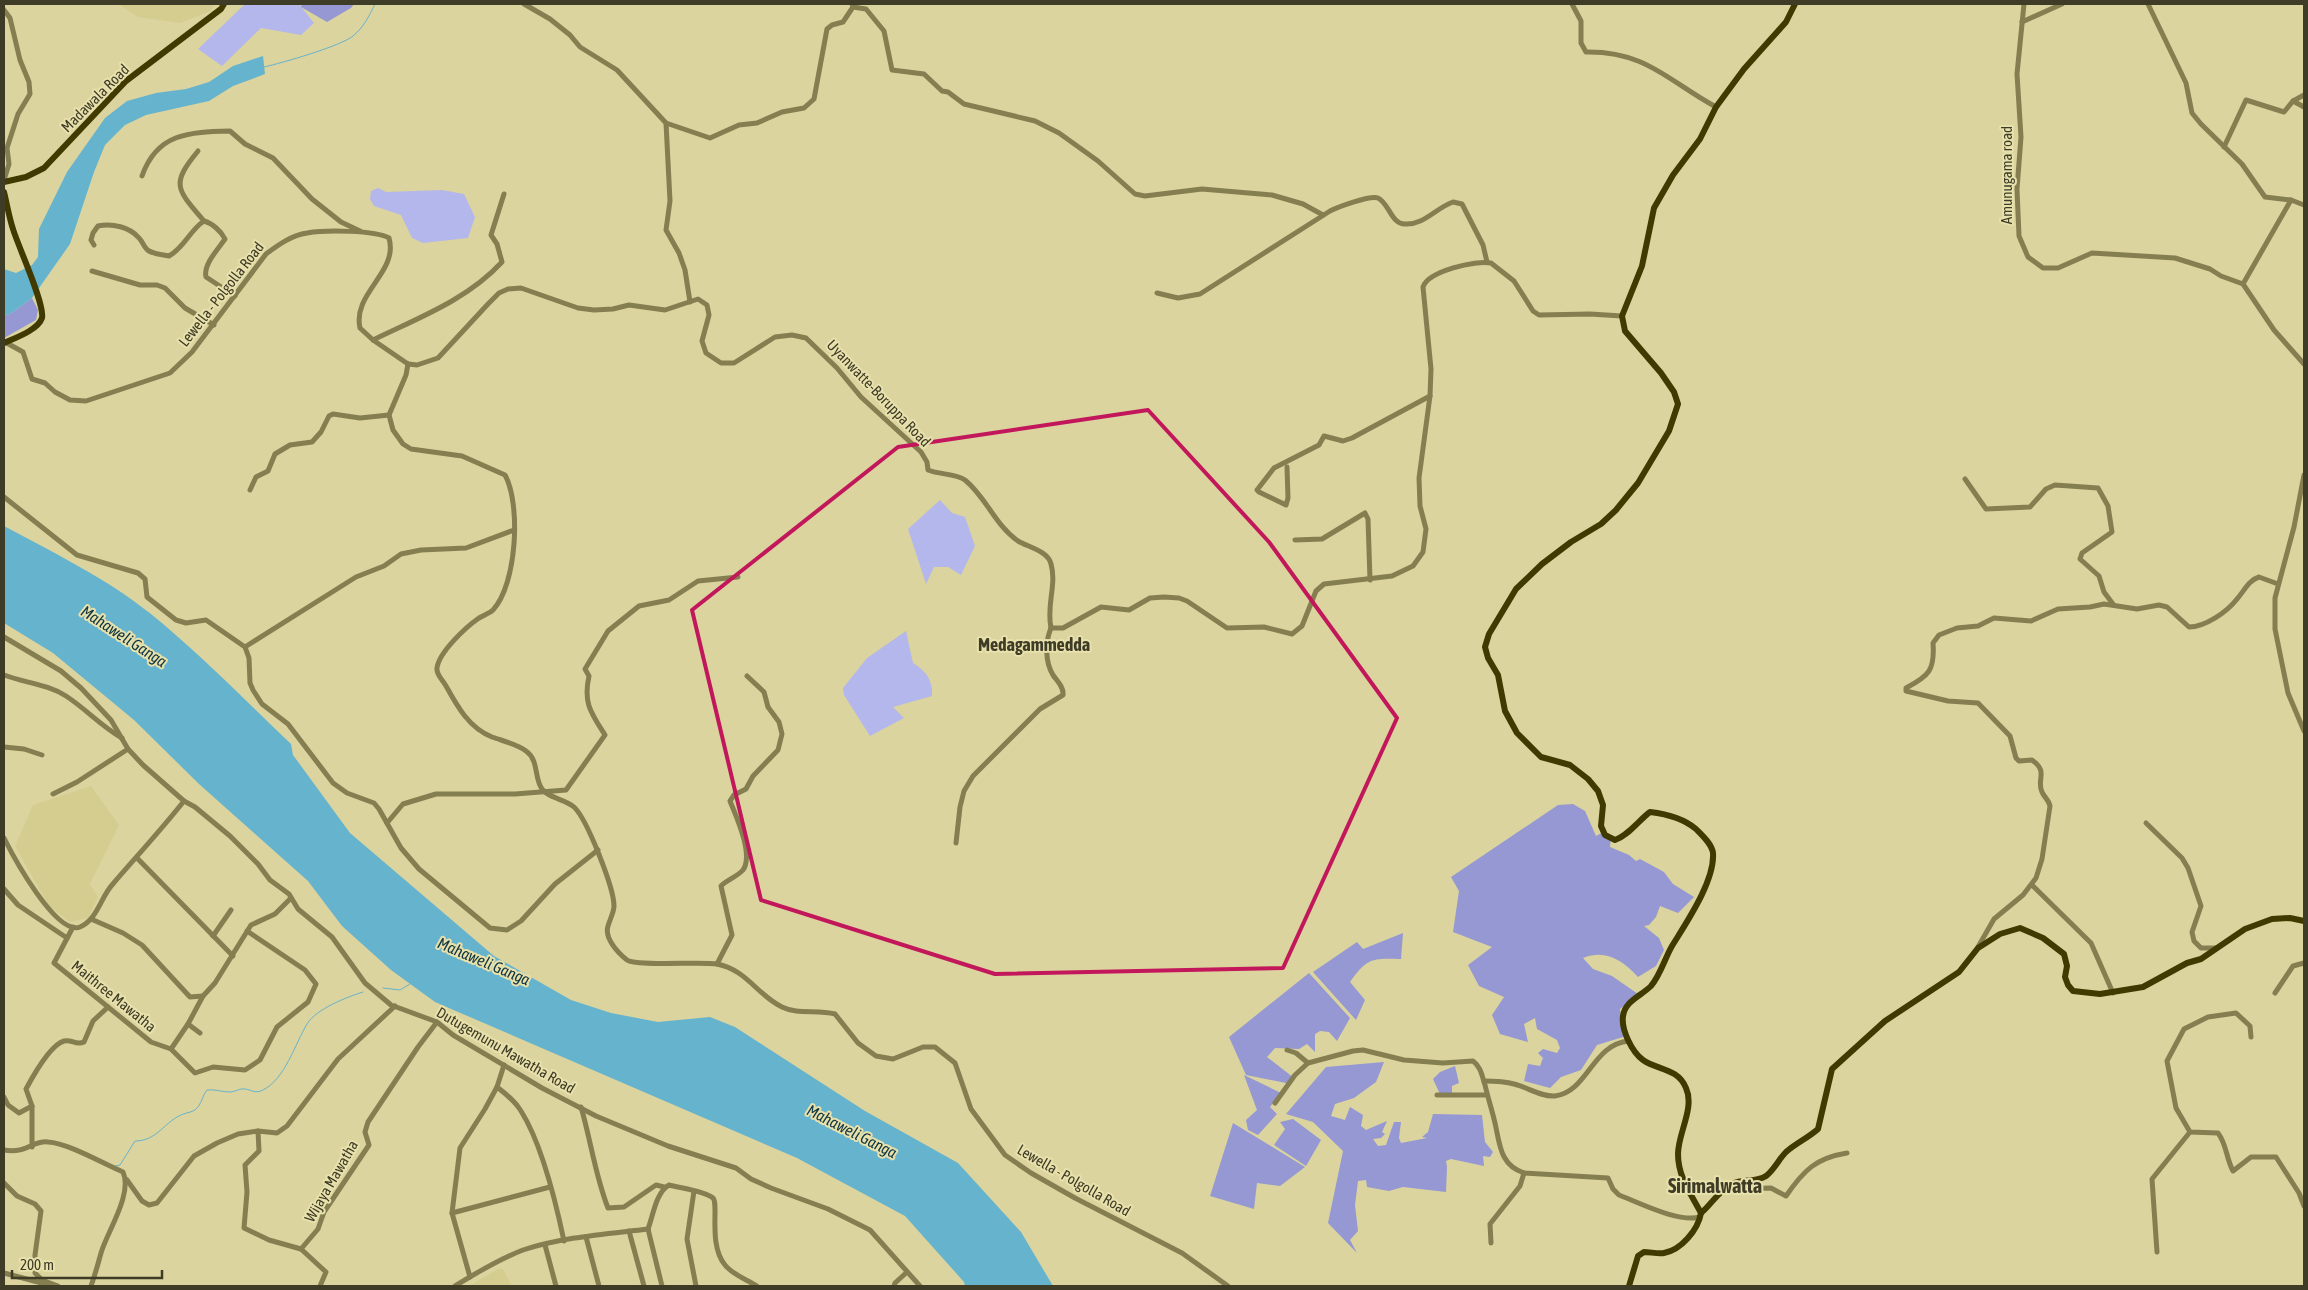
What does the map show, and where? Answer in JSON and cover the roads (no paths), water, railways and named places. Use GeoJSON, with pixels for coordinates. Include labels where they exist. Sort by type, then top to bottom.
{"type":"FeatureCollection","features":[{"type":"Feature","properties":{"kind":"main road","name":"Madawala Road"},"geometry":{"type":"LineString","coordinates":[[4,181],[26,177],[44,168],[126,81],[221,9],[224,4]]}},
{"type":"Feature","properties":{"kind":"main road"},"geometry":{"type":"LineString","coordinates":[[1701,1215],[1682,1178],[1678,1162],[1678,1148],[1688,1109],[1686,1088],[1679,1078],[1670,1071],[1641,1059],[1629,1041],[1623,1018],[1625,1009],[1651,986],[1694,912],[1710,872],[1713,852],[1706,838],[1699,832],[1668,814],[1650,812],[1636,822],[1625,836],[1615,840],[1606,835],[1601,826],[1603,805],[1598,791],[1588,779],[1570,765],[1541,757],[1517,733],[1505,711],[1498,675],[1488,658],[1485,647],[1489,634],[1516,589],[1542,564],[1571,542],[1601,524],[1616,510],[1638,483],[1669,431],[1678,404],[1674,392],[1661,373],[1625,332],[1622,316],[1642,266],[1654,208],[1673,175],[1700,139],[1716,107],[1744,69],[1786,22],[1794,4]]}},
{"type":"Feature","properties":{"kind":"main road"},"geometry":{"type":"LineString","coordinates":[[4,192],[13,230],[41,305],[42,318],[38,324],[4,343]]}},
{"type":"Feature","properties":{"kind":"main road"},"geometry":{"type":"LineString","coordinates":[[1629,1286],[1638,1256],[1644,1252],[1664,1253],[1675,1248],[1696,1228],[1701,1215],[1724,1189],[1740,1181],[1757,1180],[1767,1176],[1786,1152],[1818,1129],[1832,1069],[1885,1020],[1959,972],[1978,948],[2010,930],[2020,928],[2029,931],[2043,938],[2064,954],[2067,966],[2065,977],[2073,991],[2112,993],[2154,983],[2220,948],[2245,929],[2272,919],[2290,918],[2304,921]]}},
{"type":"Feature","properties":{"kind":"street"},"geometry":{"type":"LineString","coordinates":[[524,4],[550,19],[570,35],[580,47],[617,70],[666,123],[710,138],[739,125],[757,123],[782,112],[804,108],[814,99],[827,29],[848,18],[852,5],[866,9],[884,31],[892,70],[924,74],[942,91],[948,92],[964,104],[1035,122],[1059,133],[1098,161],[1135,194],[1145,196],[1202,189],[1272,195],[1303,204],[1323,215]]}},
{"type":"Feature","properties":{"kind":"street"},"geometry":{"type":"LineString","coordinates":[[1572,4],[1581,21],[1581,43],[1586,52],[1609,53],[1650,65],[1716,107]]}},
{"type":"Feature","properties":{"kind":"street","name":"Amunugama road"},"geometry":{"type":"LineString","coordinates":[[2024,4],[2017,74],[2021,136],[2017,197],[2019,236],[2028,257],[2043,268],[2058,268],[2092,253],[2175,258],[2210,269],[2220,276],[2243,284]]}},
{"type":"Feature","properties":{"kind":"street"},"geometry":{"type":"LineString","coordinates":[[2022,22],[2062,4]]}},
{"type":"Feature","properties":{"kind":"street"},"geometry":{"type":"LineString","coordinates":[[2148,4],[2186,83],[2192,113],[2242,164],[2265,197],[2291,200],[2304,205]]}},
{"type":"Feature","properties":{"kind":"street"},"geometry":{"type":"LineString","coordinates":[[4,10],[10,18],[20,60],[29,82],[30,94],[18,114],[7,148],[9,164],[4,181]]}},
{"type":"Feature","properties":{"kind":"street"},"geometry":{"type":"LineString","coordinates":[[2224,147],[2246,100],[2284,112],[2293,102],[2304,95]]}},
{"type":"Feature","properties":{"kind":"street"},"geometry":{"type":"LineString","coordinates":[[2293,102],[2304,107]]}},
{"type":"Feature","properties":{"kind":"street"},"geometry":{"type":"LineString","coordinates":[[544,791],[540,787],[533,759],[527,751],[488,736],[474,726],[457,706],[437,672],[437,665],[453,642],[479,619],[492,611],[503,596],[514,551],[514,530],[508,481],[505,475],[462,456],[411,449],[397,437],[389,415],[406,375],[408,364],[417,365],[438,358],[499,293],[517,287],[578,308],[594,310],[613,309],[630,305],[665,310],[690,302],[680,253],[666,230],[670,201],[666,123]]}},
{"type":"Feature","properties":{"kind":"street"},"geometry":{"type":"LineString","coordinates":[[142,176],[148,159],[168,141],[181,135],[230,131],[245,144],[273,158],[312,199],[341,222],[361,232]]}},
{"type":"Feature","properties":{"kind":"street"},"geometry":{"type":"LineString","coordinates":[[198,151],[183,169],[179,185],[185,199],[204,221],[208,222],[225,239],[206,267],[206,277],[235,296]]}},
{"type":"Feature","properties":{"kind":"street"},"geometry":{"type":"LineString","coordinates":[[373,340],[449,304],[496,269],[502,262],[497,244],[491,235],[504,194]]}},
{"type":"Feature","properties":{"kind":"street"},"geometry":{"type":"LineString","coordinates":[[1156,293],[1178,298],[1200,294],[1323,215],[1346,204],[1375,198],[1380,200],[1398,222],[1410,224],[1428,217],[1446,204],[1458,202],[1466,208],[1483,245],[1487,262]]}},
{"type":"Feature","properties":{"kind":"street"},"geometry":{"type":"LineString","coordinates":[[2291,200],[2243,284],[2274,330],[2304,364]]}},
{"type":"Feature","properties":{"kind":"street"},"geometry":{"type":"LineString","coordinates":[[94,245],[91,240],[98,226],[112,225],[129,230],[141,239],[142,244],[149,251],[169,256],[176,252],[197,225],[204,221]]}},
{"type":"Feature","properties":{"kind":"street","name":"Lewella - Polgolla Road"},"geometry":{"type":"LineString","coordinates":[[4,343],[23,352],[32,379],[45,383],[55,392],[70,400],[86,401],[170,373],[192,352],[214,325],[266,254],[291,238],[307,233],[361,232],[384,235],[390,238],[392,249],[386,265],[359,311],[360,328],[373,340],[408,364]]}},
{"type":"Feature","properties":{"kind":"street"},"geometry":{"type":"LineString","coordinates":[[956,843],[960,807],[964,791],[973,776],[1040,709],[1063,695],[1062,688],[1051,671],[1047,657],[1048,636],[1051,628],[1063,628],[1101,607],[1129,610],[1150,598],[1164,597],[1179,598],[1187,601],[1227,628],[1264,627],[1292,634],[1302,626],[1320,587],[1328,583],[1382,579],[1414,566],[1422,552],[1426,529],[1420,506],[1419,478],[1430,396],[1430,353],[1424,309],[1424,282],[1431,276],[1463,266],[1487,262],[1497,266],[1514,282],[1533,311],[1539,315],[1590,314],[1622,316]]}},
{"type":"Feature","properties":{"kind":"street"},"geometry":{"type":"LineString","coordinates":[[92,271],[140,285],[157,285],[165,288],[186,308],[214,325]]}},
{"type":"Feature","properties":{"kind":"street","name":"Uyanwatte-Boruppa Road"},"geometry":{"type":"LineString","coordinates":[[690,302],[698,299],[707,305],[709,315],[702,341],[706,353],[721,363],[734,363],[775,337],[792,336],[806,338],[814,344],[861,397],[921,452],[927,462],[928,470],[964,480],[1004,529],[1018,541],[1045,554],[1051,562],[1053,579],[1048,614],[1051,628]]}},
{"type":"Feature","properties":{"kind":"street"},"geometry":{"type":"LineString","coordinates":[[1288,467],[1286,505],[1257,490],[1274,468],[1319,445],[1324,436],[1343,441],[1352,438],[1430,396]]}},
{"type":"Feature","properties":{"kind":"street"},"geometry":{"type":"LineString","coordinates":[[250,490],[256,478],[268,471],[275,454],[290,445],[312,442],[321,432],[329,416],[333,414],[378,418],[389,415]]}},
{"type":"Feature","properties":{"kind":"street"},"geometry":{"type":"LineString","coordinates":[[2304,476],[2294,527],[2275,598],[2275,629],[2288,693],[2304,731]]}},
{"type":"Feature","properties":{"kind":"street"},"geometry":{"type":"LineString","coordinates":[[1965,479],[1986,509],[2030,507],[2046,489],[2055,485],[2098,488],[2108,506],[2112,532],[2082,553],[2080,559],[2099,576],[2104,592],[2112,604]]}},
{"type":"Feature","properties":{"kind":"street"},"geometry":{"type":"LineString","coordinates":[[4,497],[77,555],[138,573],[145,579],[147,597],[176,620],[186,623],[206,620],[245,646],[249,658],[250,683],[262,704],[288,724],[333,784],[347,793],[374,803],[379,808],[386,824],[401,848],[419,869],[490,928],[501,931],[507,930],[521,921],[555,884],[598,850]]}},
{"type":"Feature","properties":{"kind":"street"},"geometry":{"type":"LineString","coordinates":[[1295,540],[1322,539],[1364,513],[1368,519],[1370,580]]}},
{"type":"Feature","properties":{"kind":"street"},"geometry":{"type":"LineString","coordinates":[[245,646],[356,577],[384,566],[401,554],[420,550],[466,548],[514,530]]}},
{"type":"Feature","properties":{"kind":"street"},"geometry":{"type":"LineString","coordinates":[[386,824],[403,804],[436,794],[515,794],[566,790],[605,735],[595,720],[587,701],[585,694],[589,676],[585,669],[608,631],[639,606],[669,600],[698,581],[738,577]]}},
{"type":"Feature","properties":{"kind":"street"},"geometry":{"type":"LineString","coordinates":[[1978,948],[1994,919],[2032,885],[2042,859],[2050,806],[2041,792],[2042,772],[2038,764],[2032,760],[2019,761],[2016,758],[2010,736],[1978,703],[1948,701],[1906,691],[1906,688],[1930,672],[1934,655],[1933,643],[1940,635],[1958,628],[1978,626],[1994,618],[2031,621],[2058,609],[2112,604],[2137,610],[2159,605],[2168,607],[2189,627],[2196,627],[2214,618],[2236,602],[2253,579],[2259,577],[2278,584]]}},
{"type":"Feature","properties":{"kind":"street","name":"Dutugemunu Mawatha Road"},"geometry":{"type":"LineString","coordinates":[[4,637],[60,671],[81,688],[111,720],[128,749],[184,802],[195,807],[230,836],[258,864],[270,880],[289,894],[298,909],[332,937],[365,982],[395,1006],[437,1022],[453,1035],[542,1088],[581,1107],[668,1146],[728,1165],[771,1188],[840,1215],[870,1230],[920,1286]]}},
{"type":"Feature","properties":{"kind":"street"},"geometry":{"type":"LineString","coordinates":[[4,675],[34,682],[67,696],[110,731],[123,739]]}},
{"type":"Feature","properties":{"kind":"street"},"geometry":{"type":"LineString","coordinates":[[717,964],[732,935],[721,886],[743,871],[747,862],[743,832],[730,801],[734,796],[746,789],[753,776],[778,750],[782,734],[780,722],[771,714],[764,692],[747,676]]}},
{"type":"Feature","properties":{"kind":"street"},"geometry":{"type":"LineString","coordinates":[[4,747],[24,749],[42,755]]}},
{"type":"Feature","properties":{"kind":"street"},"geometry":{"type":"LineString","coordinates":[[53,794],[77,782],[128,749]]}},
{"type":"Feature","properties":{"kind":"street","name":"Lewella - Polgolla Road"},"geometry":{"type":"LineString","coordinates":[[544,791],[574,807],[598,850],[614,906],[607,929],[618,953],[630,962],[717,964],[744,975],[764,994],[782,1007],[835,1014],[858,1043],[876,1056],[893,1059],[923,1047],[935,1047],[955,1063],[971,1109],[1005,1155],[1060,1190],[1182,1253],[1228,1286]]}},
{"type":"Feature","properties":{"kind":"street"},"geometry":{"type":"LineString","coordinates":[[4,838],[50,911],[61,923],[80,927],[91,918],[110,887],[184,802]]}},
{"type":"Feature","properties":{"kind":"street"},"geometry":{"type":"LineString","coordinates":[[2146,823],[2182,858],[2188,868],[2201,906],[2192,932],[2194,941],[2201,948],[2220,948]]}},
{"type":"Feature","properties":{"kind":"street"},"geometry":{"type":"LineString","coordinates":[[137,858],[233,956]]}},
{"type":"Feature","properties":{"kind":"street"},"geometry":{"type":"LineString","coordinates":[[2032,885],[2091,943],[2112,993]]}},
{"type":"Feature","properties":{"kind":"street"},"geometry":{"type":"LineString","coordinates":[[4,890],[18,905],[67,938]]}},
{"type":"Feature","properties":{"kind":"street"},"geometry":{"type":"LineString","coordinates":[[247,931],[305,970],[316,984],[308,1002],[277,1027],[260,1060],[245,1070],[213,1067],[195,1073],[171,1049],[188,1024],[202,996],[215,984],[233,956],[247,931],[251,925],[275,914],[292,898]]}},
{"type":"Feature","properties":{"kind":"street"},"geometry":{"type":"LineString","coordinates":[[213,936],[231,910]]}},
{"type":"Feature","properties":{"kind":"street"},"geometry":{"type":"LineString","coordinates":[[91,918],[123,933],[142,945],[190,997],[195,1008]]}},
{"type":"Feature","properties":{"kind":"street","name":"Maithree Mawatha"},"geometry":{"type":"LineString","coordinates":[[73,927],[54,964],[151,1042],[171,1049]]}},
{"type":"Feature","properties":{"kind":"street"},"geometry":{"type":"LineString","coordinates":[[2275,993],[2293,966],[2304,963]]}},
{"type":"Feature","properties":{"kind":"street"},"geometry":{"type":"LineString","coordinates":[[190,997],[202,996]]}},
{"type":"Feature","properties":{"kind":"street"},"geometry":{"type":"LineString","coordinates":[[4,1150],[17,1152],[48,1142],[70,1149],[123,1172],[142,1201],[149,1205],[157,1203],[194,1156],[238,1134],[258,1130],[277,1133],[287,1126],[338,1059],[395,1006]]}},
{"type":"Feature","properties":{"kind":"street"},"geometry":{"type":"LineString","coordinates":[[32,1147],[32,1106],[26,1089],[34,1074],[57,1045],[64,1041],[79,1044],[84,1042],[93,1021],[108,1007]]}},
{"type":"Feature","properties":{"kind":"street"},"geometry":{"type":"LineString","coordinates":[[2190,1132],[2176,1108],[2167,1061],[2184,1029],[2208,1017],[2236,1013],[2250,1026],[2251,1037]]}},
{"type":"Feature","properties":{"kind":"street","name":"Wijaya Mawatha"},"geometry":{"type":"LineString","coordinates":[[301,1249],[318,1229],[324,1212],[369,1146],[365,1132],[368,1122],[437,1022]]}},
{"type":"Feature","properties":{"kind":"street"},"geometry":{"type":"LineString","coordinates":[[188,1024],[200,1033]]}},
{"type":"Feature","properties":{"kind":"street"},"geometry":{"type":"LineString","coordinates":[[1484,1082],[1513,1083],[1555,1096],[1567,1090],[1586,1075],[1602,1052],[1618,1042],[1629,1041]]}},
{"type":"Feature","properties":{"kind":"street"},"geometry":{"type":"LineString","coordinates":[[1287,1050],[1308,1063]]}},
{"type":"Feature","properties":{"kind":"street"},"geometry":{"type":"LineString","coordinates":[[1275,1103],[1295,1075],[1308,1063],[1363,1050],[1404,1060],[1443,1063],[1473,1061],[1478,1065],[1484,1082],[1500,1153],[1506,1163],[1516,1170],[1524,1173],[1608,1178],[1613,1189],[1619,1195],[1692,1220],[1701,1215]]}},
{"type":"Feature","properties":{"kind":"street"},"geometry":{"type":"LineString","coordinates":[[470,1277],[452,1213],[460,1148],[496,1087],[504,1065]]}},
{"type":"Feature","properties":{"kind":"street"},"geometry":{"type":"LineString","coordinates":[[496,1087],[510,1097],[522,1112],[535,1140],[564,1241]]}},
{"type":"Feature","properties":{"kind":"street"},"geometry":{"type":"LineString","coordinates":[[1437,1095],[1487,1095]]}},
{"type":"Feature","properties":{"kind":"street"},"geometry":{"type":"LineString","coordinates":[[4,1097],[8,1105],[18,1113],[32,1106]]}},
{"type":"Feature","properties":{"kind":"street"},"geometry":{"type":"LineString","coordinates":[[581,1107],[589,1133],[598,1184],[608,1208],[624,1208],[656,1185],[664,1187],[669,1185],[713,1198],[716,1204],[715,1245],[724,1263],[732,1272],[757,1286]]}},
{"type":"Feature","properties":{"kind":"street"},"geometry":{"type":"LineString","coordinates":[[258,1130],[260,1151],[245,1165],[248,1192],[244,1228],[268,1240],[301,1249],[326,1272],[320,1286]]}},
{"type":"Feature","properties":{"kind":"street"},"geometry":{"type":"LineString","coordinates":[[2190,1132],[2218,1133],[2225,1142],[2229,1164],[2233,1171],[2251,1157],[2276,1157],[2299,1192],[2304,1206]]}},
{"type":"Feature","properties":{"kind":"street"},"geometry":{"type":"LineString","coordinates":[[2157,1252],[2152,1178],[2190,1132]]}},
{"type":"Feature","properties":{"kind":"street"},"geometry":{"type":"LineString","coordinates":[[1724,1189],[1771,1188],[1786,1196],[1818,1161],[1828,1156],[1847,1154]]}},
{"type":"Feature","properties":{"kind":"street"},"geometry":{"type":"LineString","coordinates":[[1491,1243],[1490,1224],[1520,1186],[1524,1173]]}},
{"type":"Feature","properties":{"kind":"street"},"geometry":{"type":"LineString","coordinates":[[91,1286],[101,1252],[122,1204],[127,1180]]}},
{"type":"Feature","properties":{"kind":"street"},"geometry":{"type":"LineString","coordinates":[[4,1183],[17,1196],[35,1204],[41,1211],[35,1255],[35,1273],[42,1280],[56,1286]]}},
{"type":"Feature","properties":{"kind":"street"},"geometry":{"type":"LineString","coordinates":[[452,1213],[550,1187]]}},
{"type":"Feature","properties":{"kind":"street"},"geometry":{"type":"LineString","coordinates":[[662,1286],[648,1229],[664,1187]]}},
{"type":"Feature","properties":{"kind":"street"},"geometry":{"type":"LineString","coordinates":[[694,1191],[687,1239],[696,1286]]}},
{"type":"Feature","properties":{"kind":"street"},"geometry":{"type":"LineString","coordinates":[[454,1286],[509,1256],[545,1245],[586,1237],[648,1229]]}},
{"type":"Feature","properties":{"kind":"street"},"geometry":{"type":"LineString","coordinates":[[629,1231],[644,1286]]}},
{"type":"Feature","properties":{"kind":"street"},"geometry":{"type":"LineString","coordinates":[[586,1237],[599,1286]]}},
{"type":"Feature","properties":{"kind":"street"},"geometry":{"type":"LineString","coordinates":[[545,1245],[556,1286]]}},
{"type":"Feature","properties":{"kind":"street"},"geometry":{"type":"LineString","coordinates":[[894,1286],[907,1272]]}},
{"type":"Feature","properties":{"kind":"street"},"geometry":{"type":"LineString","coordinates":[[4,1273],[56,1286]]}},
{"type":"Feature","properties":{"kind":"water"},"geometry":{"type":"Polygon","coordinates":[[[263,56],[265,74],[233,86],[209,101],[146,115],[125,125],[105,145],[70,244],[32,298],[13,312],[4,316],[4,269],[16,273],[32,265],[38,257],[39,229],[67,172],[105,118],[127,101],[156,93],[186,89],[209,82],[233,66],[263,56]]]}},
{"type":"Feature","properties":{"kind":"water","name":"Mahaweli Ganga"},"geometry":{"type":"Polygon","coordinates":[[[4,526],[98,577],[134,601],[169,629],[291,744],[293,755],[350,833],[494,956],[571,1000],[611,1013],[658,1022],[710,1017],[735,1027],[865,1111],[958,1163],[1021,1232],[1053,1286],[965,1286],[964,1282],[905,1216],[797,1158],[435,1002],[391,970],[342,926],[308,881],[199,784],[134,720],[53,653],[4,623],[4,526]]]}},
{"type":"Feature","properties":{"kind":"waterway"},"geometry":{"type":"LineString","coordinates":[[264,67],[311,54],[346,40],[360,29],[375,4]]}},
{"type":"Feature","properties":{"kind":"waterway"},"geometry":{"type":"LineString","coordinates":[[383,988],[400,990],[410,984]]}},
{"type":"Feature","properties":{"kind":"waterway"},"geometry":{"type":"LineString","coordinates":[[115,1166],[120,1165],[135,1141],[148,1139],[177,1117],[195,1110],[207,1090],[230,1092],[247,1089],[258,1092],[271,1085],[283,1070],[311,1019],[332,1004],[363,992]]}},
{"type":"Feature","properties":{"kind":"district","name":"Medagammedda"},"geometry":{"type":"Point","coordinates":[1034,644]}},
{"type":"Feature","properties":{"kind":"district","name":"Sirimalwatta"},"geometry":{"type":"Point","coordinates":[1715,1185]}}]}
